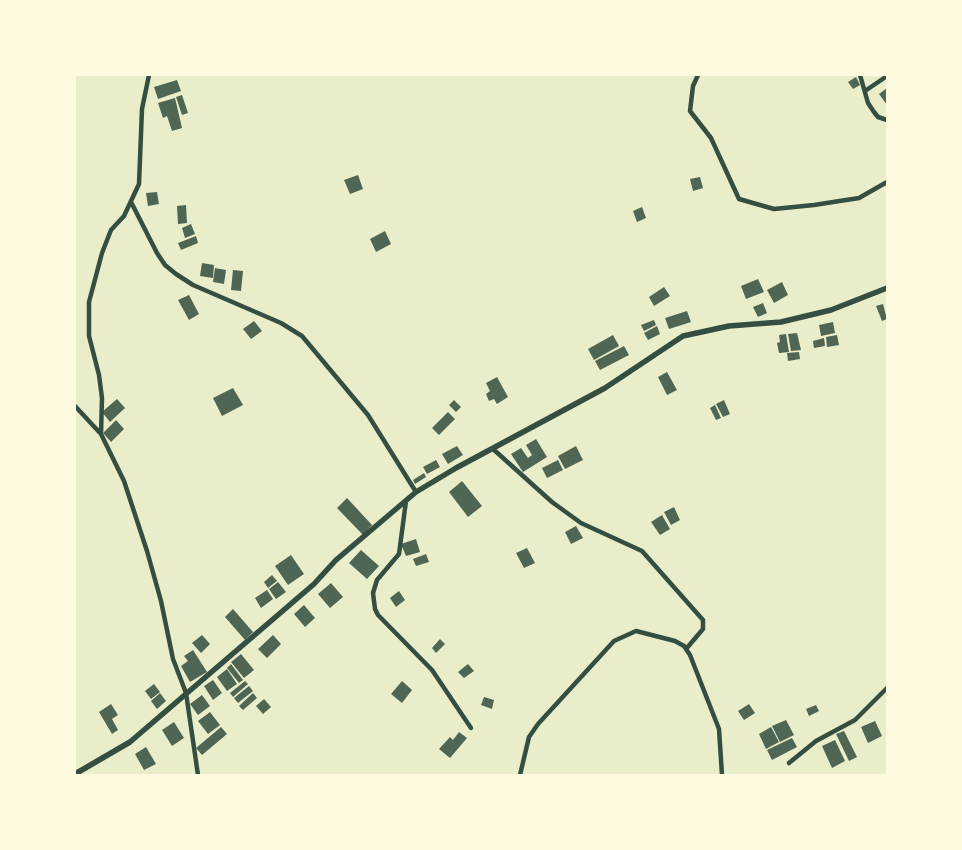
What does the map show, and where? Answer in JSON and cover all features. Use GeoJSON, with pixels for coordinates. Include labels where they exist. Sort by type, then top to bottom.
{"type":"FeatureCollection","features":[{"type":"Feature","properties":{"kind":"street"},"geometry":{"type":"LineString","coordinates":[[101,434],[102,398],[99,376],[89,336],[90,302],[102,254],[111,230],[131,202],[139,184],[142,109],[149,75]]}},
{"type":"Feature","properties":{"kind":"street"},"geometry":{"type":"LineString","coordinates":[[698,75],[693,86],[690,111],[711,138],[738,199],[774,209],[814,205],[859,198],[887,182]]}},
{"type":"Feature","properties":{"kind":"street"},"geometry":{"type":"LineString","coordinates":[[860,75],[874,112],[887,120]]}},
{"type":"Feature","properties":{"kind":"street"},"geometry":{"type":"LineString","coordinates":[[865,91],[887,76]]}},
{"type":"Feature","properties":{"kind":"street"},"geometry":{"type":"LineString","coordinates":[[131,202],[157,253],[165,265],[176,274],[193,285],[281,323],[302,336],[368,415],[416,492]]}},
{"type":"Feature","properties":{"kind":"street"},"geometry":{"type":"LineString","coordinates":[[78,774],[130,742],[314,584],[336,560],[416,492],[605,388],[683,336],[729,326],[782,322],[831,310],[887,288]]}},
{"type":"Feature","properties":{"kind":"street"},"geometry":{"type":"LineString","coordinates":[[75,406],[101,434],[127,490],[158,592],[173,660],[186,694],[198,775]]}},
{"type":"Feature","properties":{"kind":"street"},"geometry":{"type":"LineString","coordinates":[[493,449],[552,502],[581,523],[642,552],[703,620],[703,629],[686,649]]}},
{"type":"Feature","properties":{"kind":"street"},"geometry":{"type":"LineString","coordinates":[[406,501],[399,554],[378,580],[373,593],[375,609],[378,615],[432,670],[472,728]]}},
{"type":"Feature","properties":{"kind":"street"},"geometry":{"type":"LineString","coordinates":[[520,775],[529,737],[538,724],[614,641],[636,631],[675,641],[686,649],[702,681],[719,728],[722,775]]}},
{"type":"Feature","properties":{"kind":"street"},"geometry":{"type":"LineString","coordinates":[[789,762],[816,741],[855,720],[887,688]]}},
{"type":"Feature","properties":{"kind":"building"},"geometry":{"type":"Polygon","coordinates":[[[856,77],[860,85],[853,89],[848,82],[856,77]]]}},
{"type":"Feature","properties":{"kind":"building"},"geometry":{"type":"Polygon","coordinates":[[[177,80],[181,91],[158,99],[154,87],[177,80]]]}},
{"type":"Feature","properties":{"kind":"building"},"geometry":{"type":"Polygon","coordinates":[[[887,88],[887,105],[879,94],[887,88]]]}},
{"type":"Feature","properties":{"kind":"building"},"geometry":{"type":"Polygon","coordinates":[[[182,95],[188,113],[182,115],[176,97],[182,95]]]}},
{"type":"Feature","properties":{"kind":"building"},"geometry":{"type":"Polygon","coordinates":[[[175,98],[182,128],[172,131],[167,116],[163,118],[158,103],[175,98]]]}},
{"type":"Feature","properties":{"kind":"building"},"geometry":{"type":"Polygon","coordinates":[[[358,175],[363,189],[350,194],[344,180],[358,175]]]}},
{"type":"Feature","properties":{"kind":"building"},"geometry":{"type":"Polygon","coordinates":[[[700,177],[703,188],[693,191],[690,179],[700,177]]]}},
{"type":"Feature","properties":{"kind":"building"},"geometry":{"type":"Polygon","coordinates":[[[157,192],[159,204],[148,206],[146,193],[157,192]]]}},
{"type":"Feature","properties":{"kind":"building"},"geometry":{"type":"Polygon","coordinates":[[[186,205],[187,223],[178,224],[177,206],[186,205]]]}},
{"type":"Feature","properties":{"kind":"building"},"geometry":{"type":"Polygon","coordinates":[[[642,207],[646,218],[637,222],[633,211],[642,207]]]}},
{"type":"Feature","properties":{"kind":"building"},"geometry":{"type":"Polygon","coordinates":[[[191,224],[195,234],[185,238],[182,228],[191,224]]]}},
{"type":"Feature","properties":{"kind":"building"},"geometry":{"type":"Polygon","coordinates":[[[385,231],[391,244],[376,252],[370,239],[385,231]]]}},
{"type":"Feature","properties":{"kind":"building"},"geometry":{"type":"Polygon","coordinates":[[[196,236],[198,243],[181,250],[178,243],[196,236]]]}},
{"type":"Feature","properties":{"kind":"building"},"geometry":{"type":"Polygon","coordinates":[[[202,263],[214,265],[213,278],[200,276],[202,263]]]}},
{"type":"Feature","properties":{"kind":"building"},"geometry":{"type":"Polygon","coordinates":[[[215,268],[226,270],[224,284],[213,282],[215,268]]]}},
{"type":"Feature","properties":{"kind":"building"},"geometry":{"type":"Polygon","coordinates":[[[233,270],[243,271],[241,291],[231,290],[233,270]]]}},
{"type":"Feature","properties":{"kind":"building"},"geometry":{"type":"Polygon","coordinates":[[[758,279],[764,292],[746,299],[741,286],[758,279]]]}},
{"type":"Feature","properties":{"kind":"building"},"geometry":{"type":"Polygon","coordinates":[[[782,282],[788,295],[774,303],[767,290],[782,282]]]}},
{"type":"Feature","properties":{"kind":"building"},"geometry":{"type":"Polygon","coordinates":[[[664,287],[670,296],[654,306],[649,297],[664,287]]]}},
{"type":"Feature","properties":{"kind":"building"},"geometry":{"type":"Polygon","coordinates":[[[189,295],[199,314],[189,320],[178,300],[189,295]]]}},
{"type":"Feature","properties":{"kind":"building"},"geometry":{"type":"Polygon","coordinates":[[[763,303],[767,313],[758,317],[753,307],[763,303]]]}},
{"type":"Feature","properties":{"kind":"building"},"geometry":{"type":"Polygon","coordinates":[[[883,304],[887,319],[882,321],[876,306],[883,304]]]}},
{"type":"Feature","properties":{"kind":"building"},"geometry":{"type":"Polygon","coordinates":[[[687,311],[691,322],[669,329],[665,318],[687,311]]]}},
{"type":"Feature","properties":{"kind":"building"},"geometry":{"type":"Polygon","coordinates":[[[654,320],[656,325],[644,331],[641,325],[654,320]]]}},
{"type":"Feature","properties":{"kind":"building"},"geometry":{"type":"Polygon","coordinates":[[[254,321],[262,331],[251,339],[243,329],[254,321]]]}},
{"type":"Feature","properties":{"kind":"building"},"geometry":{"type":"Polygon","coordinates":[[[833,322],[835,333],[821,336],[819,325],[833,322]]]}},
{"type":"Feature","properties":{"kind":"building"},"geometry":{"type":"Polygon","coordinates":[[[657,326],[660,334],[648,340],[644,333],[657,326]]]}},
{"type":"Feature","properties":{"kind":"building"},"geometry":{"type":"Polygon","coordinates":[[[797,333],[801,350],[791,351],[788,334],[797,333]]]}},
{"type":"Feature","properties":{"kind":"building"},"geometry":{"type":"Polygon","coordinates":[[[786,334],[789,352],[779,353],[777,343],[780,342],[779,335],[786,334]]]}},
{"type":"Feature","properties":{"kind":"building"},"geometry":{"type":"Polygon","coordinates":[[[613,335],[619,346],[594,360],[588,349],[613,335]]]}},
{"type":"Feature","properties":{"kind":"building"},"geometry":{"type":"Polygon","coordinates":[[[837,335],[839,345],[827,347],[826,337],[837,335]]]}},
{"type":"Feature","properties":{"kind":"building"},"geometry":{"type":"Polygon","coordinates":[[[824,338],[825,346],[814,348],[813,341],[824,338]]]}},
{"type":"Feature","properties":{"kind":"building"},"geometry":{"type":"Polygon","coordinates":[[[624,346],[629,355],[600,370],[595,361],[624,346]]]}},
{"type":"Feature","properties":{"kind":"building"},"geometry":{"type":"Polygon","coordinates":[[[799,352],[800,359],[788,361],[787,353],[799,352]]]}},
{"type":"Feature","properties":{"kind":"building"},"geometry":{"type":"Polygon","coordinates":[[[667,372],[677,390],[667,395],[658,377],[667,372]]]}},
{"type":"Feature","properties":{"kind":"building"},"geometry":{"type":"Polygon","coordinates":[[[497,377],[508,397],[497,404],[494,399],[489,401],[486,394],[490,391],[486,383],[497,377]]]}},
{"type":"Feature","properties":{"kind":"building"},"geometry":{"type":"Polygon","coordinates":[[[233,388],[243,405],[222,416],[213,398],[233,388]]]}},
{"type":"Feature","properties":{"kind":"building"},"geometry":{"type":"Polygon","coordinates":[[[117,399],[125,408],[110,422],[102,412],[117,399]]]}},
{"type":"Feature","properties":{"kind":"building"},"geometry":{"type":"Polygon","coordinates":[[[454,400],[461,407],[456,412],[449,405],[454,400]]]}},
{"type":"Feature","properties":{"kind":"building"},"geometry":{"type":"Polygon","coordinates":[[[724,400],[730,414],[723,417],[716,404],[724,400]]]}},
{"type":"Feature","properties":{"kind":"building"},"geometry":{"type":"Polygon","coordinates":[[[715,405],[721,418],[716,420],[710,408],[715,405]]]}},
{"type":"Feature","properties":{"kind":"building"},"geometry":{"type":"Polygon","coordinates":[[[448,412],[455,419],[439,435],[432,428],[448,412]]]}},
{"type":"Feature","properties":{"kind":"building"},"geometry":{"type":"Polygon","coordinates":[[[116,420],[124,429],[111,442],[103,433],[116,420]]]}},
{"type":"Feature","properties":{"kind":"building"},"geometry":{"type":"Polygon","coordinates":[[[536,439],[547,457],[523,472],[511,454],[521,448],[528,458],[532,455],[526,445],[536,439]]]}},
{"type":"Feature","properties":{"kind":"building"},"geometry":{"type":"Polygon","coordinates":[[[457,446],[463,455],[448,464],[442,454],[457,446]]]}},
{"type":"Feature","properties":{"kind":"building"},"geometry":{"type":"Polygon","coordinates":[[[576,446],[583,460],[565,469],[558,456],[576,446]]]}},
{"type":"Feature","properties":{"kind":"building"},"geometry":{"type":"Polygon","coordinates":[[[436,460],[440,467],[427,474],[423,467],[436,460]]]}},
{"type":"Feature","properties":{"kind":"building"},"geometry":{"type":"Polygon","coordinates":[[[558,460],[563,470],[547,478],[542,468],[558,460]]]}},
{"type":"Feature","properties":{"kind":"building"},"geometry":{"type":"Polygon","coordinates":[[[424,473],[426,477],[415,484],[413,480],[424,473]]]}},
{"type":"Feature","properties":{"kind":"building"},"geometry":{"type":"Polygon","coordinates":[[[462,481],[482,506],[468,517],[449,492],[462,481]]]}},
{"type":"Feature","properties":{"kind":"building"},"geometry":{"type":"Polygon","coordinates":[[[347,498],[372,525],[363,535],[337,508],[347,498]]]}},
{"type":"Feature","properties":{"kind":"building"},"geometry":{"type":"Polygon","coordinates":[[[674,507],[680,520],[671,525],[664,512],[674,507]]]}},
{"type":"Feature","properties":{"kind":"building"},"geometry":{"type":"Polygon","coordinates":[[[662,515],[670,529],[660,535],[651,522],[662,515]]]}},
{"type":"Feature","properties":{"kind":"building"},"geometry":{"type":"Polygon","coordinates":[[[576,526],[583,538],[571,544],[565,532],[576,526]]]}},
{"type":"Feature","properties":{"kind":"building"},"geometry":{"type":"Polygon","coordinates":[[[416,539],[420,552],[406,556],[401,544],[416,539]]]}},
{"type":"Feature","properties":{"kind":"building"},"geometry":{"type":"Polygon","coordinates":[[[527,548],[535,563],[524,568],[516,553],[527,548]]]}},
{"type":"Feature","properties":{"kind":"building"},"geometry":{"type":"Polygon","coordinates":[[[361,550],[379,566],[367,579],[349,563],[361,550]]]}},
{"type":"Feature","properties":{"kind":"building"},"geometry":{"type":"Polygon","coordinates":[[[426,554],[429,562],[416,566],[413,559],[426,554]]]}},
{"type":"Feature","properties":{"kind":"building"},"geometry":{"type":"Polygon","coordinates":[[[291,555],[304,574],[288,585],[275,566],[291,555]]]}},
{"type":"Feature","properties":{"kind":"building"},"geometry":{"type":"Polygon","coordinates":[[[272,575],[277,581],[268,588],[264,582],[272,575]]]}},
{"type":"Feature","properties":{"kind":"building"},"geometry":{"type":"Polygon","coordinates":[[[278,582],[286,592],[276,599],[269,589],[278,582]]]}},
{"type":"Feature","properties":{"kind":"building"},"geometry":{"type":"Polygon","coordinates":[[[331,583],[343,597],[330,608],[318,594],[331,583]]]}},
{"type":"Feature","properties":{"kind":"building"},"geometry":{"type":"Polygon","coordinates":[[[267,590],[273,599],[261,608],[255,598],[267,590]]]}},
{"type":"Feature","properties":{"kind":"building"},"geometry":{"type":"Polygon","coordinates":[[[399,591],[405,600],[396,607],[390,598],[399,591]]]}},
{"type":"Feature","properties":{"kind":"building"},"geometry":{"type":"Polygon","coordinates":[[[304,605],[315,618],[305,627],[294,614],[304,605]]]}},
{"type":"Feature","properties":{"kind":"building"},"geometry":{"type":"Polygon","coordinates":[[[233,609],[253,632],[245,640],[225,617],[233,609]]]}},
{"type":"Feature","properties":{"kind":"building"},"geometry":{"type":"Polygon","coordinates":[[[202,635],[210,644],[201,653],[192,643],[202,635]]]}},
{"type":"Feature","properties":{"kind":"building"},"geometry":{"type":"Polygon","coordinates":[[[273,635],[281,644],[267,658],[258,649],[273,635]]]}},
{"type":"Feature","properties":{"kind":"building"},"geometry":{"type":"Polygon","coordinates":[[[440,639],[445,644],[436,653],[432,648],[440,639]]]}},
{"type":"Feature","properties":{"kind":"building"},"geometry":{"type":"Polygon","coordinates":[[[193,650],[207,672],[190,682],[181,666],[188,661],[184,656],[193,650]]]}},
{"type":"Feature","properties":{"kind":"building"},"geometry":{"type":"Polygon","coordinates":[[[241,654],[254,670],[244,678],[231,662],[241,654]]]}},
{"type":"Feature","properties":{"kind":"building"},"geometry":{"type":"Polygon","coordinates":[[[231,664],[243,680],[239,683],[227,668],[231,664]]]}},
{"type":"Feature","properties":{"kind":"building"},"geometry":{"type":"Polygon","coordinates":[[[468,664],[474,671],[464,678],[458,672],[468,664]]]}},
{"type":"Feature","properties":{"kind":"building"},"geometry":{"type":"Polygon","coordinates":[[[227,669],[237,684],[227,691],[217,677],[227,669]]]}},
{"type":"Feature","properties":{"kind":"building"},"geometry":{"type":"Polygon","coordinates":[[[213,680],[222,693],[213,700],[204,686],[213,680]]]}},
{"type":"Feature","properties":{"kind":"building"},"geometry":{"type":"Polygon","coordinates":[[[245,681],[248,684],[233,697],[230,693],[245,681]]]}},
{"type":"Feature","properties":{"kind":"building"},"geometry":{"type":"Polygon","coordinates":[[[402,681],[412,690],[402,703],[391,694],[402,681]]]}},
{"type":"Feature","properties":{"kind":"building"},"geometry":{"type":"Polygon","coordinates":[[[154,684],[160,692],[151,699],[145,691],[154,684]]]}},
{"type":"Feature","properties":{"kind":"building"},"geometry":{"type":"Polygon","coordinates":[[[249,686],[253,691],[238,703],[234,698],[249,686]]]}},
{"type":"Feature","properties":{"kind":"building"},"geometry":{"type":"Polygon","coordinates":[[[160,693],[166,701],[157,709],[151,701],[160,693]]]}},
{"type":"Feature","properties":{"kind":"building"},"geometry":{"type":"Polygon","coordinates":[[[253,693],[257,698],[243,710],[239,706],[253,693]]]}},
{"type":"Feature","properties":{"kind":"building"},"geometry":{"type":"Polygon","coordinates":[[[202,695],[210,706],[198,715],[190,704],[202,695]]]}},
{"type":"Feature","properties":{"kind":"building"},"geometry":{"type":"Polygon","coordinates":[[[484,697],[494,700],[492,709],[481,705],[484,697]]]}},
{"type":"Feature","properties":{"kind":"building"},"geometry":{"type":"Polygon","coordinates":[[[264,699],[271,707],[263,714],[256,706],[264,699]]]}},
{"type":"Feature","properties":{"kind":"building"},"geometry":{"type":"Polygon","coordinates":[[[111,704],[118,715],[112,719],[118,730],[112,734],[99,712],[111,704]]]}},
{"type":"Feature","properties":{"kind":"building"},"geometry":{"type":"Polygon","coordinates":[[[749,704],[755,713],[744,720],[738,711],[749,704]]]}},
{"type":"Feature","properties":{"kind":"building"},"geometry":{"type":"Polygon","coordinates":[[[816,705],[819,711],[809,716],[806,709],[816,705]]]}},
{"type":"Feature","properties":{"kind":"building"},"geometry":{"type":"Polygon","coordinates":[[[210,712],[220,725],[208,734],[198,721],[210,712]]]}},
{"type":"Feature","properties":{"kind":"building"},"geometry":{"type":"Polygon","coordinates":[[[786,720],[794,735],[780,742],[772,726],[786,720]]]}},
{"type":"Feature","properties":{"kind":"building"},"geometry":{"type":"Polygon","coordinates":[[[875,721],[882,736],[868,743],[861,727],[875,721]]]}},
{"type":"Feature","properties":{"kind":"building"},"geometry":{"type":"Polygon","coordinates":[[[174,722],[184,738],[172,746],[162,730],[174,722]]]}},
{"type":"Feature","properties":{"kind":"building"},"geometry":{"type":"Polygon","coordinates":[[[221,727],[227,734],[202,755],[196,748],[221,727]]]}},
{"type":"Feature","properties":{"kind":"building"},"geometry":{"type":"Polygon","coordinates":[[[771,727],[779,742],[766,749],[759,734],[771,727]]]}},
{"type":"Feature","properties":{"kind":"building"},"geometry":{"type":"Polygon","coordinates":[[[844,731],[857,757],[849,761],[836,734],[844,731]]]}},
{"type":"Feature","properties":{"kind":"building"},"geometry":{"type":"Polygon","coordinates":[[[459,732],[467,738],[450,758],[439,749],[450,737],[453,740],[459,732]]]}},
{"type":"Feature","properties":{"kind":"building"},"geometry":{"type":"Polygon","coordinates":[[[792,738],[797,747],[772,760],[767,750],[792,738]]]}},
{"type":"Feature","properties":{"kind":"building"},"geometry":{"type":"Polygon","coordinates":[[[835,740],[845,761],[832,768],[822,746],[835,740]]]}},
{"type":"Feature","properties":{"kind":"building"},"geometry":{"type":"Polygon","coordinates":[[[146,747],[156,764],[144,770],[135,754],[146,747]]]}}]}
